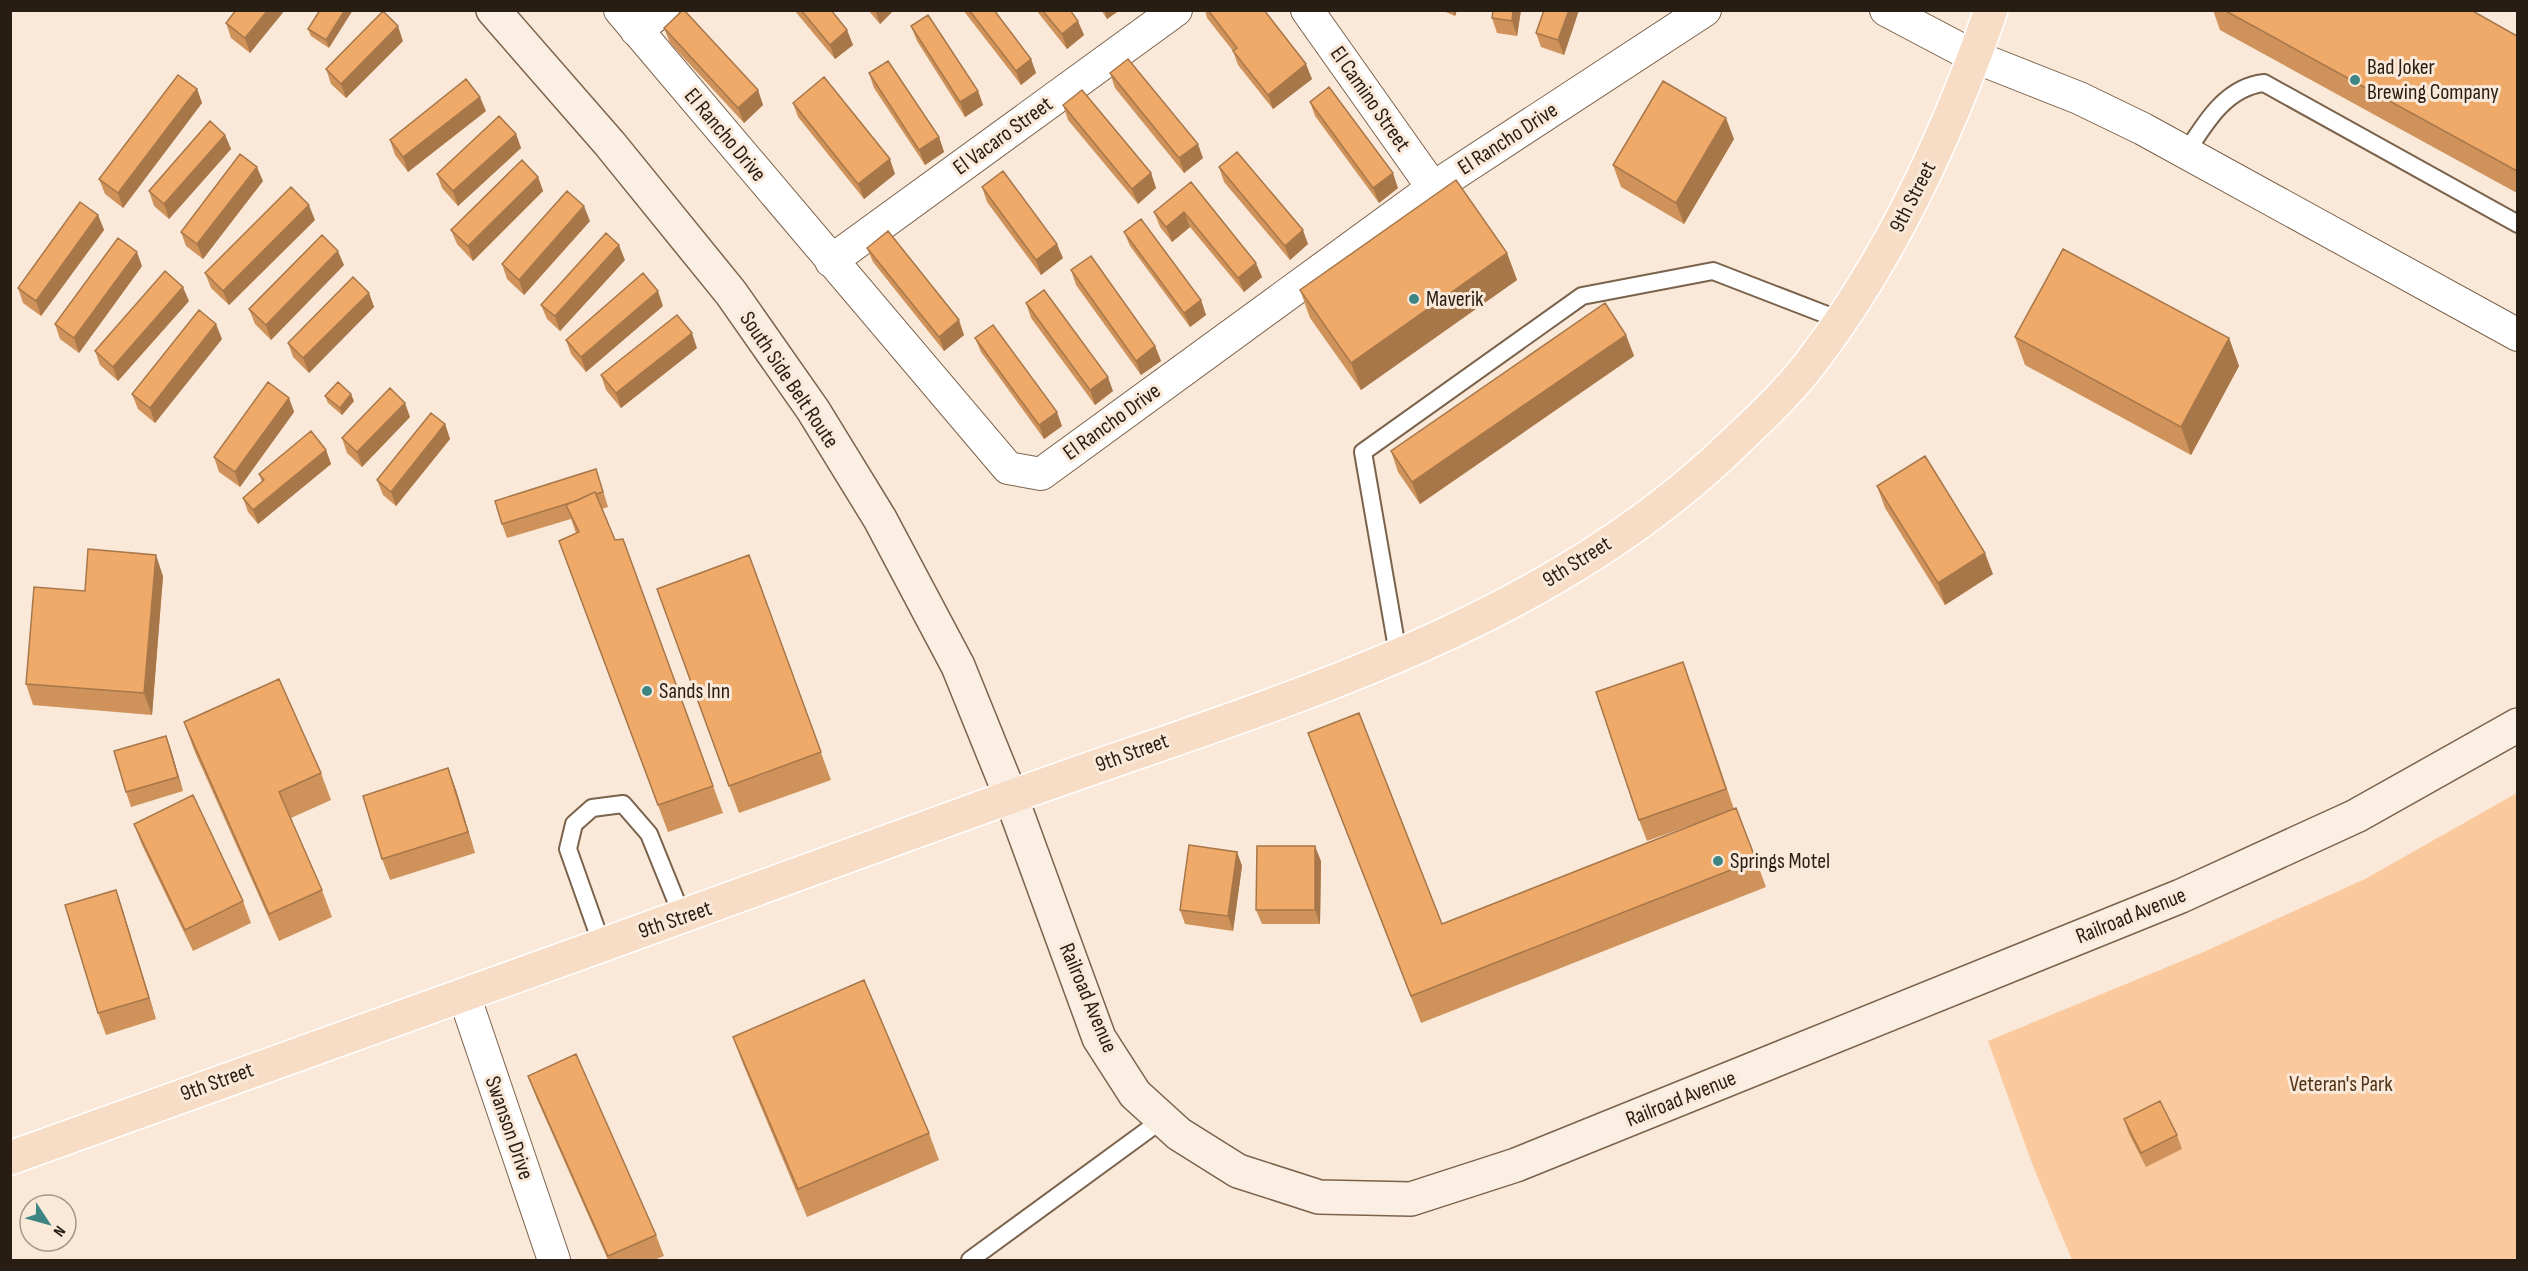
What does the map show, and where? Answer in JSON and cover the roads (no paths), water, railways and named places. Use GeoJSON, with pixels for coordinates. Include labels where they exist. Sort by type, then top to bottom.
{"type":"FeatureCollection","features":[{"type":"Feature","properties":{"kind":"main road","name":"9th Street"},"geometry":{"type":"LineString","coordinates":[[10,1158],[683,918],[1340,678],[1460,627],[1554,578],[1642,519],[1726,451],[1810,365],[1876,267],[1933,157],[1975,57],[1991,10]]}},
{"type":"Feature","properties":{"kind":"street","name":"South Side Belt Route"},"geometry":{"type":"LineString","coordinates":[[493,10],[610,144],[731,293],[813,410],[880,519],[958,666],[1011,797]]}},
{"type":"Feature","properties":{"kind":"street"},"geometry":{"type":"LineString","coordinates":[[628,20],[663,10]]}},
{"type":"Feature","properties":{"kind":"street","name":"El Vacaro Street"},"geometry":{"type":"LineString","coordinates":[[831,261],[1176,10]]}},
{"type":"Feature","properties":{"kind":"street","name":"El Camino Street"},"geometry":{"type":"LineString","coordinates":[[1307,10],[1433,188]]}},
{"type":"Feature","properties":{"kind":"street","name":"El Rancho Drive"},"geometry":{"type":"LineString","coordinates":[[628,20],[1008,468],[1041,474],[1433,188],[1705,10]]}},
{"type":"Feature","properties":{"kind":"street"},"geometry":{"type":"LineString","coordinates":[[1889,11],[1975,57],[2079,98],[2186,153],[2517,335]]}},
{"type":"Feature","properties":{"kind":"street","name":"Railroad Avenue"},"geometry":{"type":"LineString","coordinates":[[1011,797],[1100,1038],[1135,1094],[1179,1134],[1238,1172],[1320,1197],[1411,1199],[1516,1165],[2181,896],[2356,816],[2517,725]]}},
{"type":"Feature","properties":{"kind":"street","name":"Swanson Drive"},"geometry":{"type":"LineString","coordinates":[[464,995],[554,1260]]}},
{"type":"Feature","properties":{"kind":"lane"},"geometry":{"type":"LineString","coordinates":[[2186,153],[2227,98],[2248,85],[2264,83],[2517,224]]}},
{"type":"Feature","properties":{"kind":"lane"},"geometry":{"type":"LineString","coordinates":[[1398,654],[1363,452],[1582,296],[1713,271],[1840,320]]}},
{"type":"Feature","properties":{"kind":"lane"},"geometry":{"type":"LineString","coordinates":[[602,945],[568,849],[574,824],[592,808],[623,804],[650,834],[683,918]]}},
{"type":"Feature","properties":{"kind":"lane"},"geometry":{"type":"LineString","coordinates":[[970,1260],[1163,1119]]}},
{"type":"Feature","properties":{"kind":"place","name":"Bad Joker Brewing Company"},"geometry":{"type":"Point","coordinates":[2355,80]}},
{"type":"Feature","properties":{"kind":"place","name":"Maverik"},"geometry":{"type":"Point","coordinates":[1414,299]}},
{"type":"Feature","properties":{"kind":"place","name":"Sands Inn"},"geometry":{"type":"Point","coordinates":[647,691]}},
{"type":"Feature","properties":{"kind":"place","name":"Springs Motel"},"geometry":{"type":"Point","coordinates":[1718,861]}},
{"type":"Feature","properties":{"kind":"park label","name":"Veteran's Park"},"geometry":{"type":"Point","coordinates":[2341,1084]}}]}
